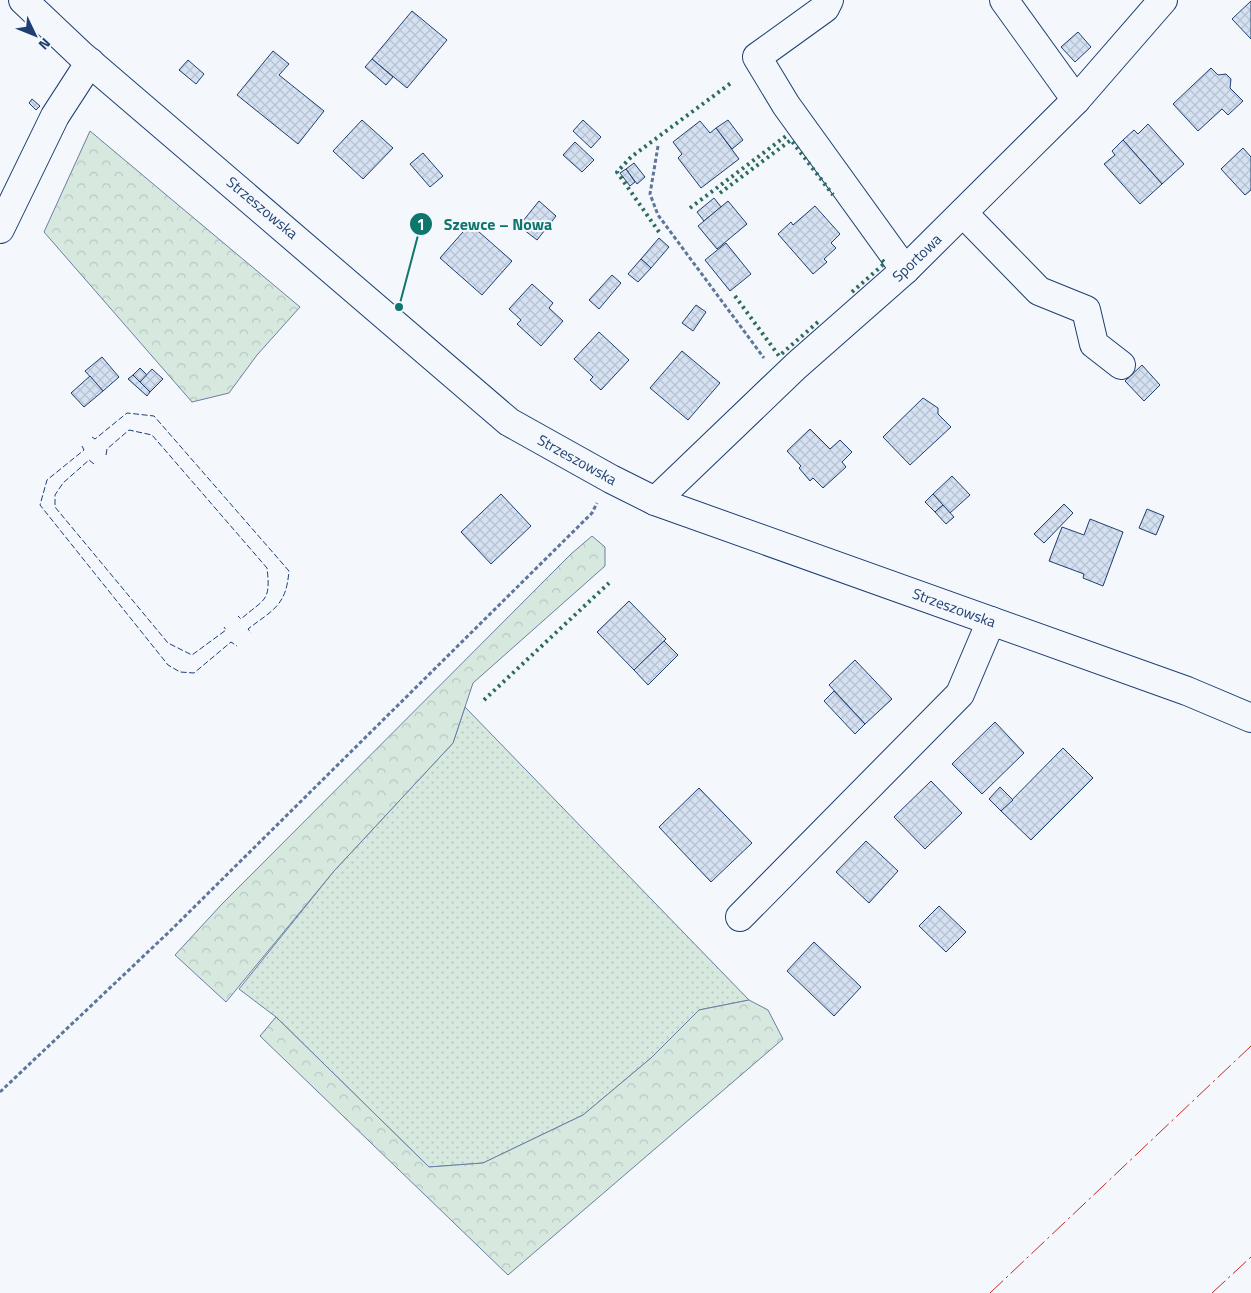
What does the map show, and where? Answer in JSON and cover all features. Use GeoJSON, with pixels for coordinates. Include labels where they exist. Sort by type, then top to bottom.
{"type":"FeatureCollection","features":[{"type":"Feature","properties":{"kind":"street","name":"Strzeszowska"},"geometry":{"type":"LineString","coordinates":[[22,0],[90,62],[509,422],[611,479],[655,501],[1187,691],[1251,718]]}},
{"type":"Feature","properties":{"kind":"street"},"geometry":{"type":"LineString","coordinates":[[829,0],[825,8],[757,57],[791,113],[905,270]]}},
{"type":"Feature","properties":{"kind":"street"},"geometry":{"type":"LineString","coordinates":[[1004,0],[1076,100]]}},
{"type":"Feature","properties":{"kind":"street","name":"Sportowa"},"geometry":{"type":"LineString","coordinates":[[655,501],[781,380],[905,270],[963,213],[1076,100],[1163,0]]}},
{"type":"Feature","properties":{"kind":"street"},"geometry":{"type":"LineString","coordinates":[[0,229],[55,116],[90,62]]}},
{"type":"Feature","properties":{"kind":"street"},"geometry":{"type":"LineString","coordinates":[[963,213],[1039,291],[1086,310],[1094,344],[1121,365]]}},
{"type":"Feature","properties":{"kind":"street"},"geometry":{"type":"LineString","coordinates":[[740,917],[960,694],[991,622]]}},
{"type":"Feature","properties":{"kind":"path"},"geometry":{"type":"LineString","coordinates":[[658,146],[650,194],[658,215],[781,380]]}},
{"type":"Feature","properties":{"kind":"path"},"geometry":{"type":"LineString","coordinates":[[0,1092],[170,931],[592,514],[611,479]]}},
{"type":"Feature","properties":{"kind":"green space"},"geometry":{"type":"Polygon","coordinates":[[[90,131],[300,307],[257,355],[229,393],[192,402],[44,232],[90,131]]]}},
{"type":"Feature","properties":{"kind":"green space"},"geometry":{"type":"Polygon","coordinates":[[[592,536],[605,547],[605,566],[473,683],[453,743],[334,871],[226,1002],[175,955],[221,905],[571,554],[592,536]]]}},
{"type":"Feature","properties":{"kind":"green space"},"geometry":{"type":"Polygon","coordinates":[[[465,707],[749,1000],[699,1010],[651,1058],[583,1115],[483,1163],[429,1167],[276,1017],[239,989],[334,871],[453,743],[465,707]]]}},
{"type":"Feature","properties":{"kind":"green space"},"geometry":{"type":"Polygon","coordinates":[[[749,1000],[768,1010],[783,1039],[508,1275],[260,1036],[276,1017],[429,1167],[483,1163],[583,1115],[651,1058],[699,1010],[749,1000]]]}},
{"type":"Feature","properties":{"kind":"building"},"geometry":{"type":"Polygon","coordinates":[[[1251,1],[1251,39],[1232,19],[1251,1]]]}},
{"type":"Feature","properties":{"kind":"building"},"geometry":{"type":"Polygon","coordinates":[[[412,11],[447,40],[407,88],[372,59],[412,11]]]}},
{"type":"Feature","properties":{"kind":"building"},"geometry":{"type":"Polygon","coordinates":[[[1078,32],[1091,47],[1075,62],[1061,47],[1078,32]]]}},
{"type":"Feature","properties":{"kind":"building"},"geometry":{"type":"Polygon","coordinates":[[[273,51],[289,64],[279,75],[324,111],[298,144],[237,95],[273,51]]]}},
{"type":"Feature","properties":{"kind":"building"},"geometry":{"type":"Polygon","coordinates":[[[372,59],[393,77],[386,85],[365,67],[372,59]]]}},
{"type":"Feature","properties":{"kind":"building"},"geometry":{"type":"Polygon","coordinates":[[[188,60],[204,74],[196,84],[179,70],[188,60]]]}},
{"type":"Feature","properties":{"kind":"building"},"geometry":{"type":"Polygon","coordinates":[[[1211,68],[1218,75],[1226,74],[1231,79],[1230,88],[1243,101],[1228,115],[1222,109],[1198,131],[1173,104],[1211,68]]]}},
{"type":"Feature","properties":{"kind":"building"},"geometry":{"type":"Polygon","coordinates":[[[32,99],[40,106],[36,110],[29,103],[32,99]]]}},
{"type":"Feature","properties":{"kind":"building"},"geometry":{"type":"Polygon","coordinates":[[[362,120],[393,148],[363,179],[333,151],[362,120]]]}},
{"type":"Feature","properties":{"kind":"building"},"geometry":{"type":"Polygon","coordinates":[[[583,120],[601,137],[591,148],[573,131],[583,120]]]}},
{"type":"Feature","properties":{"kind":"building"},"geometry":{"type":"Polygon","coordinates":[[[728,120],[743,140],[732,149],[716,128],[728,120]]]}},
{"type":"Feature","properties":{"kind":"building"},"geometry":{"type":"Polygon","coordinates":[[[700,121],[710,133],[716,128],[739,159],[701,188],[678,158],[682,154],[673,142],[700,121]]]}},
{"type":"Feature","properties":{"kind":"building"},"geometry":{"type":"Polygon","coordinates":[[[1148,124],[1184,164],[1162,184],[1123,140],[1134,130],[1138,134],[1148,124]]]}},
{"type":"Feature","properties":{"kind":"building"},"geometry":{"type":"Polygon","coordinates":[[[1123,140],[1162,184],[1140,204],[1104,164],[1115,155],[1112,151],[1123,140]]]}},
{"type":"Feature","properties":{"kind":"building"},"geometry":{"type":"Polygon","coordinates":[[[575,142],[594,160],[582,172],[563,155],[575,142]]]}},
{"type":"Feature","properties":{"kind":"building"},"geometry":{"type":"Polygon","coordinates":[[[1243,148],[1251,157],[1251,190],[1245,195],[1221,169],[1243,148]]]}},
{"type":"Feature","properties":{"kind":"building"},"geometry":{"type":"Polygon","coordinates":[[[423,153],[443,176],[430,187],[410,164],[423,153]]]}},
{"type":"Feature","properties":{"kind":"building"},"geometry":{"type":"Polygon","coordinates":[[[634,163],[645,177],[637,184],[626,169],[634,163]]]}},
{"type":"Feature","properties":{"kind":"building"},"geometry":{"type":"Polygon","coordinates":[[[626,169],[635,182],[630,186],[620,173],[626,169]]]}},
{"type":"Feature","properties":{"kind":"building"},"geometry":{"type":"Polygon","coordinates":[[[714,198],[721,207],[704,221],[697,212],[714,198]]]}},
{"type":"Feature","properties":{"kind":"building"},"geometry":{"type":"Polygon","coordinates":[[[539,201],[556,216],[537,240],[519,226],[539,201]]]}},
{"type":"Feature","properties":{"kind":"building"},"geometry":{"type":"Polygon","coordinates":[[[728,201],[747,224],[717,249],[698,226],[728,201]]]}},
{"type":"Feature","properties":{"kind":"building"},"geometry":{"type":"Polygon","coordinates":[[[815,206],[840,234],[831,243],[836,248],[824,259],[827,262],[813,274],[778,234],[791,222],[793,225],[815,206]]]}},
{"type":"Feature","properties":{"kind":"building"},"geometry":{"type":"Polygon","coordinates":[[[470,224],[512,261],[482,295],[440,258],[470,224]]]}},
{"type":"Feature","properties":{"kind":"building"},"geometry":{"type":"Polygon","coordinates":[[[659,238],[669,247],[651,268],[641,259],[659,238]]]}},
{"type":"Feature","properties":{"kind":"building"},"geometry":{"type":"Polygon","coordinates":[[[726,243],[751,274],[730,291],[705,260],[726,243]]]}},
{"type":"Feature","properties":{"kind":"building"},"geometry":{"type":"Polygon","coordinates":[[[641,259],[651,268],[638,282],[628,274],[641,259]]]}},
{"type":"Feature","properties":{"kind":"building"},"geometry":{"type":"Polygon","coordinates":[[[612,275],[621,283],[599,309],[589,300],[612,275]]]}},
{"type":"Feature","properties":{"kind":"building"},"geometry":{"type":"Polygon","coordinates":[[[532,284],[553,303],[549,308],[563,321],[541,346],[517,324],[521,320],[509,309],[532,284]]]}},
{"type":"Feature","properties":{"kind":"building"},"geometry":{"type":"Polygon","coordinates":[[[696,305],[706,312],[693,331],[682,323],[696,305]]]}},
{"type":"Feature","properties":{"kind":"building"},"geometry":{"type":"Polygon","coordinates":[[[599,332],[629,360],[601,390],[590,380],[593,377],[574,359],[599,332]]]}},
{"type":"Feature","properties":{"kind":"building"},"geometry":{"type":"Polygon","coordinates":[[[682,351],[720,383],[688,420],[650,388],[682,351]]]}},
{"type":"Feature","properties":{"kind":"building"},"geometry":{"type":"Polygon","coordinates":[[[102,357],[119,377],[103,391],[85,371],[102,357]]]}},
{"type":"Feature","properties":{"kind":"building"},"geometry":{"type":"Polygon","coordinates":[[[1142,365],[1160,385],[1144,401],[1125,381],[1142,365]]]}},
{"type":"Feature","properties":{"kind":"building"},"geometry":{"type":"Polygon","coordinates":[[[140,368],[147,375],[140,382],[133,375],[140,368]]]}},
{"type":"Feature","properties":{"kind":"building"},"geometry":{"type":"Polygon","coordinates":[[[152,369],[163,379],[150,392],[140,382],[152,369]]]}},
{"type":"Feature","properties":{"kind":"building"},"geometry":{"type":"Polygon","coordinates":[[[133,375],[150,392],[147,396],[128,379],[133,375]]]}},
{"type":"Feature","properties":{"kind":"building"},"geometry":{"type":"Polygon","coordinates":[[[90,376],[103,391],[84,407],[71,393],[90,376]]]}},
{"type":"Feature","properties":{"kind":"building"},"geometry":{"type":"Polygon","coordinates":[[[923,398],[938,408],[938,414],[951,427],[910,465],[883,437],[923,398]]]}},
{"type":"Feature","properties":{"kind":"building"},"geometry":{"type":"Polygon","coordinates":[[[810,429],[830,449],[840,440],[852,452],[842,462],[846,467],[823,488],[813,478],[810,481],[799,468],[801,466],[787,451],[810,429]]]}},
{"type":"Feature","properties":{"kind":"building"},"geometry":{"type":"Polygon","coordinates":[[[952,476],[970,495],[950,513],[933,494],[952,476]]]}},
{"type":"Feature","properties":{"kind":"building"},"geometry":{"type":"Polygon","coordinates":[[[501,494],[531,526],[491,564],[461,532],[501,494]]]}},
{"type":"Feature","properties":{"kind":"building"},"geometry":{"type":"Polygon","coordinates":[[[933,494],[943,505],[935,512],[925,502],[933,494]]]}},
{"type":"Feature","properties":{"kind":"building"},"geometry":{"type":"Polygon","coordinates":[[[1064,504],[1073,513],[1044,543],[1034,534],[1064,504]]]}},
{"type":"Feature","properties":{"kind":"building"},"geometry":{"type":"Polygon","coordinates":[[[943,505],[954,517],[946,524],[935,512],[943,505]]]}},
{"type":"Feature","properties":{"kind":"building"},"geometry":{"type":"Polygon","coordinates":[[[1147,509],[1164,516],[1156,535],[1139,528],[1147,509]]]}},
{"type":"Feature","properties":{"kind":"building"},"geometry":{"type":"Polygon","coordinates":[[[1090,519],[1123,532],[1103,586],[1083,578],[1084,574],[1049,561],[1062,527],[1084,535],[1090,519]]]}},
{"type":"Feature","properties":{"kind":"building"},"geometry":{"type":"Polygon","coordinates":[[[629,601],[666,639],[634,670],[597,632],[629,601]]]}},
{"type":"Feature","properties":{"kind":"building"},"geometry":{"type":"Polygon","coordinates":[[[664,641],[678,655],[648,685],[634,670],[664,641]]]}},
{"type":"Feature","properties":{"kind":"building"},"geometry":{"type":"Polygon","coordinates":[[[855,660],[892,699],[865,724],[829,685],[855,660]]]}},
{"type":"Feature","properties":{"kind":"building"},"geometry":{"type":"Polygon","coordinates":[[[834,691],[865,724],[855,734],[824,701],[834,691]]]}},
{"type":"Feature","properties":{"kind":"building"},"geometry":{"type":"Polygon","coordinates":[[[995,722],[1024,753],[982,794],[952,764],[995,722]]]}},
{"type":"Feature","properties":{"kind":"building"},"geometry":{"type":"Polygon","coordinates":[[[1063,748],[1093,778],[1031,840],[1001,811],[1063,748]]]}},
{"type":"Feature","properties":{"kind":"building"},"geometry":{"type":"Polygon","coordinates":[[[931,781],[962,813],[925,849],[894,817],[931,781]]]}},
{"type":"Feature","properties":{"kind":"building"},"geometry":{"type":"Polygon","coordinates":[[[1000,787],[1013,800],[1001,811],[989,799],[1000,787]]]}},
{"type":"Feature","properties":{"kind":"building"},"geometry":{"type":"Polygon","coordinates":[[[699,788],[752,843],[711,882],[659,827],[699,788]]]}},
{"type":"Feature","properties":{"kind":"building"},"geometry":{"type":"Polygon","coordinates":[[[866,841],[898,871],[869,903],[836,872],[866,841]]]}},
{"type":"Feature","properties":{"kind":"building"},"geometry":{"type":"Polygon","coordinates":[[[939,906],[966,932],[946,952],[919,926],[939,906]]]}},
{"type":"Feature","properties":{"kind":"building"},"geometry":{"type":"Polygon","coordinates":[[[814,942],[861,987],[834,1016],[787,971],[814,942]]]}},
{"type":"Feature","properties":{"kind":"hedge"},"geometry":{"type":"LineString","coordinates":[[659,232],[617,172],[631,157],[731,83]]}},
{"type":"Feature","properties":{"kind":"hedge"},"geometry":{"type":"LineString","coordinates":[[690,208],[786,136]]}},
{"type":"Feature","properties":{"kind":"hedge"},"geometry":{"type":"LineString","coordinates":[[720,193],[791,140],[833,195]]}},
{"type":"Feature","properties":{"kind":"hedge"},"geometry":{"type":"LineString","coordinates":[[852,292],[885,263],[882,260]]}},
{"type":"Feature","properties":{"kind":"hedge"},"geometry":{"type":"LineString","coordinates":[[735,296],[779,356],[818,322]]}},
{"type":"Feature","properties":{"kind":"hedge"},"geometry":{"type":"LineString","coordinates":[[484,700],[609,583]]}},
{"type":"Feature","properties":{"kind":"fence"},"geometry":{"type":"LineString","coordinates":[[92,437],[95,439],[127,413],[154,416],[289,571],[282,599],[272,611],[248,629],[251,633]]}},
{"type":"Feature","properties":{"kind":"fence"},"geometry":{"type":"LineString","coordinates":[[106,455],[107,449],[129,430],[152,435],[267,568],[267,594],[261,603],[241,619],[238,616]]}},
{"type":"Feature","properties":{"kind":"fence"},"geometry":{"type":"LineString","coordinates":[[82,446],[84,450],[47,480],[40,505],[168,665],[180,672],[194,673],[231,642],[237,646]]}},
{"type":"Feature","properties":{"kind":"fence"},"geometry":{"type":"LineString","coordinates":[[94,464],[89,460],[63,483],[55,495],[55,507],[168,643],[192,655],[226,630],[224,627]]}},
{"type":"Feature","properties":{"kind":"power"},"geometry":{"type":"LineString","coordinates":[[990,1293],[1251,1046]]}},
{"type":"Feature","properties":{"kind":"power"},"geometry":{"type":"LineString","coordinates":[[1212,1293],[1251,1257]]}},
{"type":"Feature","properties":{"kind":"place","name":"Szewce – Nowa"},"geometry":{"type":"Point","coordinates":[399,307]}}]}
